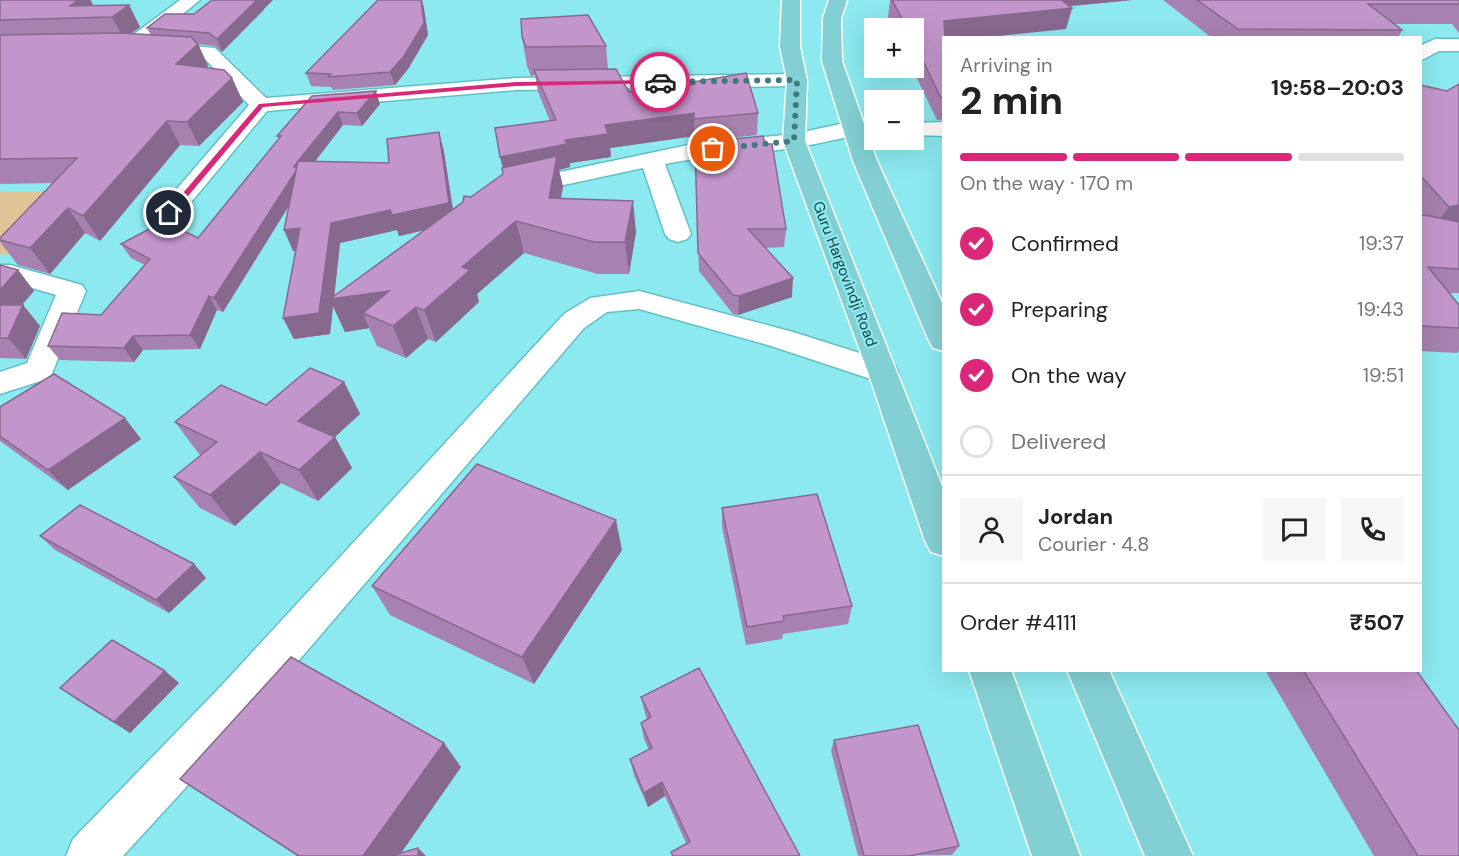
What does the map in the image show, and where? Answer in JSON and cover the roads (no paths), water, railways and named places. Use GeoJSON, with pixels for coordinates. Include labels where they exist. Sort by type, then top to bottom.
{"type":"FeatureCollection","features":[{"type":"Feature","properties":{"kind":"main road","name":"Guru Hargovindji Road"},"geometry":{"type":"LineString","coordinates":[[791,0],[790,48],[797,80],[794,141],[883,372],[942,535]]}},
{"type":"Feature","properties":{"kind":"main road"},"geometry":{"type":"LineString","coordinates":[[838,0],[832,18],[832,61],[864,128]]}},
{"type":"Feature","properties":{"kind":"main road"},"geometry":{"type":"LineString","coordinates":[[865,150],[865,161],[942,336]]}},
{"type":"Feature","properties":{"kind":"main road"},"geometry":{"type":"LineString","coordinates":[[991,672],[1056,856]]}},
{"type":"Feature","properties":{"kind":"main road"},"geometry":{"type":"LineString","coordinates":[[1089,672],[1169,856]]}},
{"type":"Feature","properties":{"kind":"street"},"geometry":{"type":"LineString","coordinates":[[191,0],[124,47],[208,52],[261,105]]}},
{"type":"Feature","properties":{"kind":"street"},"geometry":{"type":"LineString","coordinates":[[1422,54],[1435,45],[1459,45]]}},
{"type":"Feature","properties":{"kind":"street"},"geometry":{"type":"LineString","coordinates":[[169,213],[261,105],[516,84],[797,80]]}},
{"type":"Feature","properties":{"kind":"street"},"geometry":{"type":"LineString","coordinates":[[492,193],[693,152],[794,141],[864,128]]}},
{"type":"Feature","properties":{"kind":"street"},"geometry":{"type":"LineString","coordinates":[[924,129],[942,129]]}},
{"type":"Feature","properties":{"kind":"street"},"geometry":{"type":"LineString","coordinates":[[652,160],[678,234]]}},
{"type":"Feature","properties":{"kind":"street"},"geometry":{"type":"LineString","coordinates":[[0,273],[10,273],[72,291],[39,370],[0,383]]}},
{"type":"Feature","properties":{"kind":"street"},"geometry":{"type":"LineString","coordinates":[[90,856],[238,699],[574,321],[600,304],[639,300],[782,339],[883,372]]}}]}
